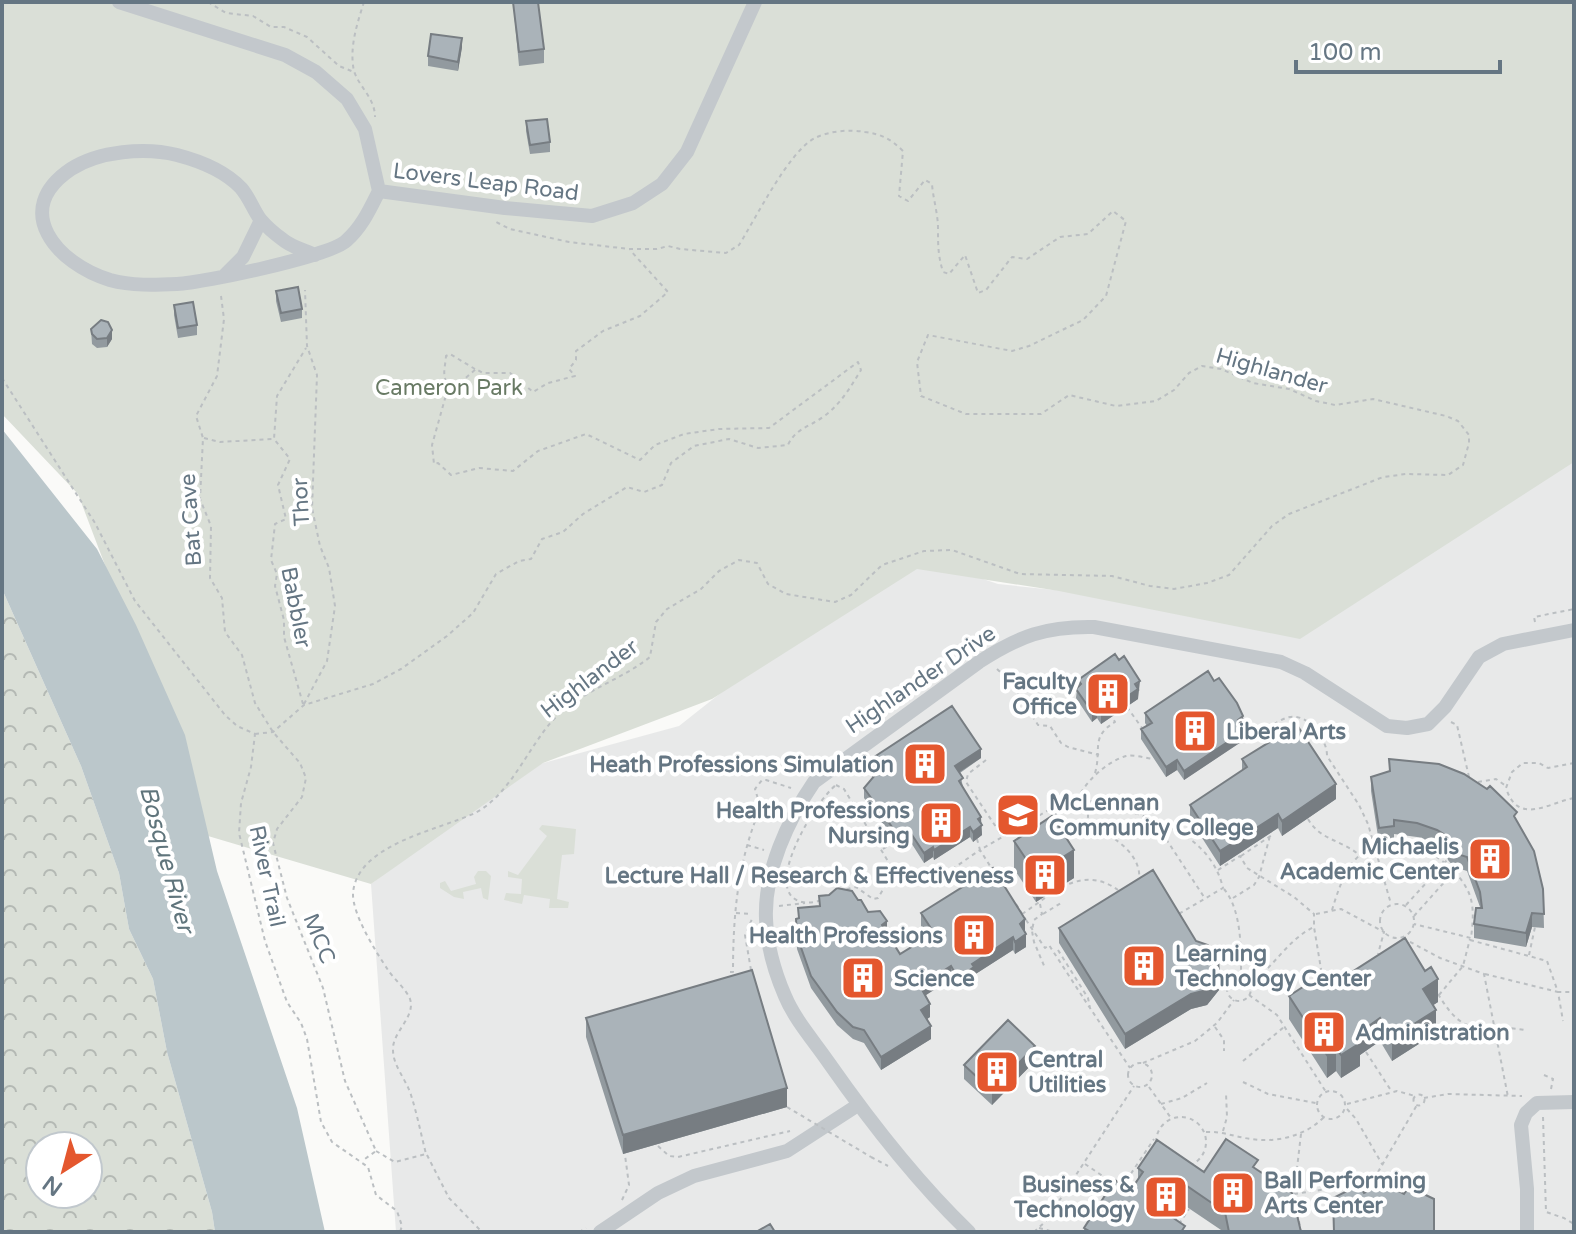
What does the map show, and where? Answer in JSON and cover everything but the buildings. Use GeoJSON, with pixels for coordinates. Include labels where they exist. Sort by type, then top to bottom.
{"type":"FeatureCollection","features":[{"type":"Feature","properties":{"kind":"street"},"geometry":{"type":"LineString","coordinates":[[119,2],[285,55],[316,72],[347,99],[365,129],[379,191]]}},
{"type":"Feature","properties":{"kind":"street","name":"Lovers Leap Road"},"geometry":{"type":"LineString","coordinates":[[225,275],[330,251],[345,242],[366,218],[379,191],[592,216],[633,203],[662,184],[687,152],[755,2]]}},
{"type":"Feature","properties":{"kind":"street"},"geometry":{"type":"LineString","coordinates":[[261,220],[243,257],[225,275],[180,284],[134,284],[84,269],[56,247],[42,224],[43,197],[57,178],[82,162],[126,151],[175,154],[219,170],[243,189],[261,220],[285,242],[315,255]]}},
{"type":"Feature","properties":{"kind":"street","name":"Highlander Drive"},"geometry":{"type":"LineString","coordinates":[[969,1232],[916,1176],[858,1105],[785,996],[771,954],[766,919],[769,885],[783,840],[799,804],[814,782],[1005,645],[1039,631],[1063,626],[1144,634],[1281,662],[1313,677],[1387,726],[1407,728],[1428,724],[1445,707],[1479,657],[1503,644],[1574,630]]}},
{"type":"Feature","properties":{"kind":"street"},"geometry":{"type":"LineString","coordinates":[[1527,1232],[1527,1189],[1521,1125],[1528,1102],[1574,1102]]}},
{"type":"Feature","properties":{"kind":"street"},"geometry":{"type":"LineString","coordinates":[[596,1228],[694,1176],[787,1151],[858,1105]]}},
{"type":"Feature","properties":{"kind":"path"},"geometry":{"type":"LineString","coordinates":[[189,2],[201,2]]}},
{"type":"Feature","properties":{"kind":"path"},"geometry":{"type":"LineString","coordinates":[[208,2],[226,13],[253,16],[271,27],[284,27],[307,37],[339,66],[354,72]]}},
{"type":"Feature","properties":{"kind":"path"},"geometry":{"type":"LineString","coordinates":[[364,2],[353,36],[354,72],[375,108],[375,124]]}},
{"type":"Feature","properties":{"kind":"path","name":"Highlander"},"geometry":{"type":"LineString","coordinates":[[426,1154],[410,1091],[397,1068],[393,1051],[394,1040],[411,1010],[410,999],[387,968],[358,916],[353,893],[360,871],[372,859],[422,832],[476,812],[495,798],[554,719],[593,689],[636,668],[650,657],[656,622],[667,609],[701,589],[719,571],[739,560],[757,563],[768,584],[786,594],[835,602],[851,595],[882,565],[924,551],[952,550],[1020,574],[1112,576],[1174,589],[1229,575],[1272,526],[1289,514],[1383,477],[1448,475],[1463,465],[1469,443],[1469,435],[1458,421],[1446,416],[1373,399],[1335,405],[1316,401],[1289,389],[1253,383],[1221,369],[1202,366],[1156,401],[1116,406],[1069,395],[1041,414],[966,414],[921,396],[917,362],[928,335],[1012,351],[1083,320],[1106,296],[1126,221],[1113,211],[1088,234],[1060,237],[1027,259],[1012,257],[986,290],[978,293],[965,255],[949,274],[943,272],[936,249],[938,225],[932,184],[925,180],[908,201],[899,196],[903,151],[879,134],[852,129],[817,137],[798,151],[739,245],[726,253],[668,246],[629,249]]}},
{"type":"Feature","properties":{"kind":"path"},"geometry":{"type":"LineString","coordinates":[[451,390],[443,379],[442,371],[446,356],[450,354],[483,373],[510,373],[533,392],[548,383],[575,376],[569,369],[576,360],[576,351],[603,331],[640,316],[668,292],[629,249],[569,242],[510,229],[482,215]]}},
{"type":"Feature","properties":{"kind":"path","name":"Thor"},"geometry":{"type":"LineString","coordinates":[[304,705],[327,661],[335,606],[329,568],[320,546],[312,508],[317,375],[307,346],[305,290]]}},
{"type":"Feature","properties":{"kind":"path","name":"Bat Cave"},"geometry":{"type":"LineString","coordinates":[[221,296],[224,319],[217,376],[196,416],[203,438],[200,499],[211,526],[210,578],[222,598],[225,632],[242,655],[255,703],[273,732]]}},
{"type":"Feature","properties":{"kind":"path","name":"Babbler"},"geometry":{"type":"LineString","coordinates":[[304,705],[284,637],[284,620],[275,586],[277,574],[271,560],[275,524],[286,519],[278,485],[290,459],[274,439],[277,396],[307,346]]}},
{"type":"Feature","properties":{"kind":"path"},"geometry":{"type":"LineString","coordinates":[[2,378],[95,523],[135,601],[225,715],[237,726],[255,734],[273,732],[304,705],[373,684],[401,669],[473,613],[496,574],[519,561],[531,559],[542,539],[563,532],[583,514],[627,487],[644,492],[662,485],[671,463],[694,446],[729,439],[758,448],[788,445],[793,434],[825,416],[845,397],[861,370],[858,362],[769,428],[719,429],[684,434],[655,445],[640,460],[586,434],[538,451],[513,471],[479,468],[451,475],[438,463],[434,464],[431,453],[446,395],[476,369]]}},
{"type":"Feature","properties":{"kind":"path"},"geometry":{"type":"LineString","coordinates":[[203,438],[220,442],[274,439]]}},
{"type":"Feature","properties":{"kind":"path"},"geometry":{"type":"LineString","coordinates":[[1534,617],[1574,609]]}},
{"type":"Feature","properties":{"kind":"path"},"geometry":{"type":"LineString","coordinates":[[963,641],[972,655]]}},
{"type":"Feature","properties":{"kind":"path"},"geometry":{"type":"LineString","coordinates":[[999,669],[1019,695]]}},
{"type":"Feature","properties":{"kind":"path"},"geometry":{"type":"LineString","coordinates":[[883,690],[891,701],[907,698],[911,702]]}},
{"type":"Feature","properties":{"kind":"path"},"geometry":{"type":"LineString","coordinates":[[1127,707],[1147,736]]}},
{"type":"Feature","properties":{"kind":"path"},"geometry":{"type":"LineString","coordinates":[[1028,709],[1038,725],[1050,726],[1061,743],[1099,755]]}},
{"type":"Feature","properties":{"kind":"path"},"geometry":{"type":"LineString","coordinates":[[1241,716],[1256,739],[1281,720],[1296,716],[1304,718],[1312,726],[1327,746],[1327,756],[1341,780],[1359,805],[1375,846],[1391,904]]}},
{"type":"Feature","properties":{"kind":"path"},"geometry":{"type":"LineString","coordinates":[[1095,775],[1098,739],[1102,730],[1115,722],[1112,717]]}},
{"type":"Feature","properties":{"kind":"path"},"geometry":{"type":"LineString","coordinates":[[1445,727],[1452,721],[1456,722],[1470,783],[1496,779],[1506,786],[1514,804],[1524,810],[1535,810],[1574,798]]}},
{"type":"Feature","properties":{"kind":"path","name":"MCC"},"geometry":{"type":"LineString","coordinates":[[273,732],[300,763],[306,778],[302,797],[277,829],[273,843],[284,885],[323,988],[345,1081],[376,1151]]}},
{"type":"Feature","properties":{"kind":"path","name":"River Trail"},"geometry":{"type":"LineString","coordinates":[[255,734],[251,767],[241,803],[239,833],[265,941],[287,1002],[307,1039],[321,1122],[332,1142],[368,1167],[376,1195],[397,1211],[402,1226],[400,1232]]}},
{"type":"Feature","properties":{"kind":"path"},"geometry":{"type":"LineString","coordinates":[[1076,801],[1083,786],[1095,775],[1127,756],[1153,759]]}},
{"type":"Feature","properties":{"kind":"path"},"geometry":{"type":"LineString","coordinates":[[986,760],[968,774],[966,782],[1002,837]]}},
{"type":"Feature","properties":{"kind":"path"},"geometry":{"type":"LineString","coordinates":[[1506,786],[1512,772],[1523,763],[1539,763],[1548,768],[1574,763]]}},
{"type":"Feature","properties":{"kind":"path"},"geometry":{"type":"LineString","coordinates":[[730,972],[733,972],[740,867],[763,802],[758,799],[755,789],[762,780],[789,787],[795,792]]}},
{"type":"Feature","properties":{"kind":"path"},"geometry":{"type":"LineString","coordinates":[[806,902],[791,896],[786,884],[795,847],[826,794],[836,785],[844,789],[894,869],[905,880],[923,884],[1047,811],[1057,811]]}},
{"type":"Feature","properties":{"kind":"path"},"geometry":{"type":"LineString","coordinates":[[1081,803],[1092,801],[1152,819],[1191,839],[1218,870],[1223,888],[1232,899],[1241,952],[1241,976],[1250,984]]}},
{"type":"Feature","properties":{"kind":"path"},"geometry":{"type":"LineString","coordinates":[[1063,802],[1081,803],[1088,810],[1087,824],[1077,832],[1068,831],[1057,822],[1057,811],[1063,802]]}},
{"type":"Feature","properties":{"kind":"path"},"geometry":{"type":"LineString","coordinates":[[859,813],[870,806]]}},
{"type":"Feature","properties":{"kind":"path"},"geometry":{"type":"LineString","coordinates":[[1152,819],[1205,898]]}},
{"type":"Feature","properties":{"kind":"path"},"geometry":{"type":"LineString","coordinates":[[1308,819],[1325,838],[1349,847],[1359,855]]}},
{"type":"Feature","properties":{"kind":"path"},"geometry":{"type":"LineString","coordinates":[[1087,824],[1120,842],[1140,875],[1146,878]]}},
{"type":"Feature","properties":{"kind":"path"},"geometry":{"type":"LineString","coordinates":[[1232,899],[1254,885],[1259,877],[1273,835],[1270,828]]}},
{"type":"Feature","properties":{"kind":"path"},"geometry":{"type":"LineString","coordinates":[[1065,837],[1068,831]]}},
{"type":"Feature","properties":{"kind":"path"},"geometry":{"type":"LineString","coordinates":[[1218,870],[1273,835]]}},
{"type":"Feature","properties":{"kind":"path"},"geometry":{"type":"LineString","coordinates":[[977,839],[993,870]]}},
{"type":"Feature","properties":{"kind":"path"},"geometry":{"type":"LineString","coordinates":[[882,849],[896,841]]}},
{"type":"Feature","properties":{"kind":"path"},"geometry":{"type":"LineString","coordinates":[[1332,910],[1348,871],[1359,855],[1375,846],[1398,844],[1417,848],[1455,870],[1472,903],[1470,939],[1463,966],[1437,996]]}},
{"type":"Feature","properties":{"kind":"path"},"geometry":{"type":"LineString","coordinates":[[746,845],[771,852]]}},
{"type":"Feature","properties":{"kind":"path"},"geometry":{"type":"LineString","coordinates":[[1240,856],[1247,868],[1294,897],[1314,914],[1322,979]]}},
{"type":"Feature","properties":{"kind":"path"},"geometry":{"type":"LineString","coordinates":[[1405,906],[1448,859]]}},
{"type":"Feature","properties":{"kind":"path"},"geometry":{"type":"LineString","coordinates":[[780,906],[821,900],[843,890],[860,888],[871,898],[878,898],[894,869]]}},
{"type":"Feature","properties":{"kind":"path"},"geometry":{"type":"LineString","coordinates":[[1413,917],[1455,870]]}},
{"type":"Feature","properties":{"kind":"path"},"geometry":{"type":"LineString","coordinates":[[1002,883],[1017,873]]}},
{"type":"Feature","properties":{"kind":"path"},"geometry":{"type":"LineString","coordinates":[[1133,888],[1140,875]]}},
{"type":"Feature","properties":{"kind":"path"},"geometry":{"type":"LineString","coordinates":[[1022,914],[1074,880],[1086,878],[1123,892]]}},
{"type":"Feature","properties":{"kind":"path"},"geometry":{"type":"LineString","coordinates":[[1176,915],[1223,888]]}},
{"type":"Feature","properties":{"kind":"path"},"geometry":{"type":"LineString","coordinates":[[842,901],[843,890]]}},
{"type":"Feature","properties":{"kind":"path"},"geometry":{"type":"LineString","coordinates":[[1015,903],[1045,948],[1049,945],[1130,1068]]}},
{"type":"Feature","properties":{"kind":"path"},"geometry":{"type":"LineString","coordinates":[[1039,903],[1042,914]]}},
{"type":"Feature","properties":{"kind":"path"},"geometry":{"type":"LineString","coordinates":[[1314,914],[1341,909],[1384,932],[1395,938],[1411,930],[1414,924],[1405,906],[1391,904],[1385,908],[1380,919],[1384,932],[1377,960]]}},
{"type":"Feature","properties":{"kind":"path"},"geometry":{"type":"LineString","coordinates":[[1045,968],[1032,923],[1042,914],[1062,905]]}},
{"type":"Feature","properties":{"kind":"path"},"geometry":{"type":"LineString","coordinates":[[736,913],[758,915],[748,925],[745,935],[745,946],[752,966],[750,979]]}},
{"type":"Feature","properties":{"kind":"path"},"geometry":{"type":"LineString","coordinates":[[1414,924],[1549,962],[1563,1021]]}},
{"type":"Feature","properties":{"kind":"path"},"geometry":{"type":"LineString","coordinates":[[1234,1000],[1244,1000],[1249,995],[1250,984],[1303,932],[1314,927]]}},
{"type":"Feature","properties":{"kind":"path"},"geometry":{"type":"LineString","coordinates":[[1529,956],[1535,927]]}},
{"type":"Feature","properties":{"kind":"path"},"geometry":{"type":"LineString","coordinates":[[1025,938],[1033,933]]}},
{"type":"Feature","properties":{"kind":"path"},"geometry":{"type":"LineString","coordinates":[[1401,937],[1409,949]]}},
{"type":"Feature","properties":{"kind":"path"},"geometry":{"type":"LineString","coordinates":[[1401,937],[1440,958],[1484,974],[1558,992],[1574,992]]}},
{"type":"Feature","properties":{"kind":"path"},"geometry":{"type":"LineString","coordinates":[[1058,950],[1068,961],[1088,998],[1090,1009]]}},
{"type":"Feature","properties":{"kind":"path"},"geometry":{"type":"LineString","coordinates":[[1484,974],[1508,1097]]}},
{"type":"Feature","properties":{"kind":"path"},"geometry":{"type":"LineString","coordinates":[[1234,1000],[1227,987],[1230,981],[1241,976]]}},
{"type":"Feature","properties":{"kind":"path"},"geometry":{"type":"LineString","coordinates":[[1432,983],[1437,996],[1462,1024],[1472,1028],[1525,1030]]}},
{"type":"Feature","properties":{"kind":"path"},"geometry":{"type":"LineString","coordinates":[[1220,985],[1227,987]]}},
{"type":"Feature","properties":{"kind":"path"},"geometry":{"type":"LineString","coordinates":[[1249,995],[1277,1015],[1326,1092]]}},
{"type":"Feature","properties":{"kind":"path"},"geometry":{"type":"LineString","coordinates":[[1134,1086],[1128,1077],[1134,1064],[1195,1041],[1214,1026],[1234,1000]]}},
{"type":"Feature","properties":{"kind":"path"},"geometry":{"type":"LineString","coordinates":[[1214,1026],[1224,1040],[1224,1051]]}},
{"type":"Feature","properties":{"kind":"path"},"geometry":{"type":"LineString","coordinates":[[1243,1061],[1284,1027]]}},
{"type":"Feature","properties":{"kind":"path"},"geometry":{"type":"LineString","coordinates":[[1365,1051],[1392,1092]]}},
{"type":"Feature","properties":{"kind":"path"},"geometry":{"type":"LineString","coordinates":[[1308,1065],[1316,1060]]}},
{"type":"Feature","properties":{"kind":"path"},"geometry":{"type":"LineString","coordinates":[[1143,1063],[1153,1072],[1148,1085]]}},
{"type":"Feature","properties":{"kind":"path"},"geometry":{"type":"LineString","coordinates":[[1544,1075],[1551,1077],[1553,1083],[1551,1090],[1545,1092]]}},
{"type":"Feature","properties":{"kind":"path"},"geometry":{"type":"LineString","coordinates":[[1243,1082],[1268,1094],[1317,1103]]}},
{"type":"Feature","properties":{"kind":"path"},"geometry":{"type":"LineString","coordinates":[[1161,1104],[1182,1098],[1207,1083]]}},
{"type":"Feature","properties":{"kind":"path"},"geometry":{"type":"LineString","coordinates":[[1134,1086],[1148,1085]]}},
{"type":"Feature","properties":{"kind":"path"},"geometry":{"type":"LineString","coordinates":[[1148,1085],[1172,1118]]}},
{"type":"Feature","properties":{"kind":"path"},"geometry":{"type":"LineString","coordinates":[[1034,1232],[1046,1221],[1134,1086]]}},
{"type":"Feature","properties":{"kind":"path"},"geometry":{"type":"LineString","coordinates":[[1324,1117],[1318,1111],[1320,1096],[1326,1092],[1340,1094],[1383,1165]]}},
{"type":"Feature","properties":{"kind":"path"},"geometry":{"type":"LineString","coordinates":[[1205,1132],[1222,1132],[1264,1141],[1302,1133],[1324,1117],[1337,1118],[1345,1106],[1392,1092],[1406,1092],[1424,1098],[1448,1094],[1508,1097],[1528,1102]]}},
{"type":"Feature","properties":{"kind":"path"},"geometry":{"type":"LineString","coordinates":[[1222,1132],[1227,1117],[1226,1093]]}},
{"type":"Feature","properties":{"kind":"path"},"geometry":{"type":"LineString","coordinates":[[1415,1096],[1417,1105]]}},
{"type":"Feature","properties":{"kind":"path"},"geometry":{"type":"LineString","coordinates":[[1417,1105],[1423,1104],[1424,1098]]}},
{"type":"Feature","properties":{"kind":"path"},"geometry":{"type":"LineString","coordinates":[[1374,1180],[1417,1105]]}},
{"type":"Feature","properties":{"kind":"path"},"geometry":{"type":"LineString","coordinates":[[787,1107],[871,1157]]}},
{"type":"Feature","properties":{"kind":"path"},"geometry":{"type":"LineString","coordinates":[[1546,1114],[1541,1122],[1546,1212],[1574,1224]]}},
{"type":"Feature","properties":{"kind":"path"},"geometry":{"type":"LineString","coordinates":[[803,1128],[820,1117]]}},
{"type":"Feature","properties":{"kind":"path"},"geometry":{"type":"LineString","coordinates":[[1084,1163],[1121,1189],[1148,1149],[1156,1138],[1159,1128],[1172,1118],[1189,1118],[1205,1132],[1207,1143],[1199,1160],[1192,1166],[1178,1167],[1148,1149]]}},
{"type":"Feature","properties":{"kind":"path"},"geometry":{"type":"LineString","coordinates":[[658,1146],[669,1156],[678,1157],[793,1130]]}},
{"type":"Feature","properties":{"kind":"path"},"geometry":{"type":"LineString","coordinates":[[1301,1232],[1294,1194],[1302,1133]]}},
{"type":"Feature","properties":{"kind":"path"},"geometry":{"type":"LineString","coordinates":[[1156,1138],[1160,1158]]}},
{"type":"Feature","properties":{"kind":"path"},"geometry":{"type":"LineString","coordinates":[[361,1162],[376,1151],[395,1162],[426,1154],[449,1198],[482,1232]]}},
{"type":"Feature","properties":{"kind":"path"},"geometry":{"type":"LineString","coordinates":[[621,1201],[629,1185],[625,1155]]}},
{"type":"Feature","properties":{"kind":"path"},"geometry":{"type":"LineString","coordinates":[[1199,1160],[1206,1165]]}},
{"type":"Feature","properties":{"kind":"path"},"geometry":{"type":"LineString","coordinates":[[1176,1174],[1178,1167]]}},
{"type":"Feature","properties":{"kind":"path"},"geometry":{"type":"LineString","coordinates":[[1288,1195],[1348,1185],[1359,1175],[1374,1180],[1377,1191],[1375,1197],[1365,1203],[1353,1200],[1348,1185]]}},
{"type":"Feature","properties":{"kind":"path"},"geometry":{"type":"LineString","coordinates":[[1174,1232],[1190,1207]]}},
{"type":"Feature","properties":{"kind":"path"},"geometry":{"type":"LineString","coordinates":[[579,1232],[596,1228]]}},
{"type":"Feature","properties":{"kind":"path"},"geometry":{"type":"LineString","coordinates":[[1038,1228],[1054,1232]]}},
{"type":"Feature","properties":{"kind":"shaded area","name":"McLennan Community College"},"geometry":{"type":"Polygon","coordinates":[[[1574,462],[1574,1232],[396,1232],[371,884],[525,768],[679,726],[779,647],[930,561],[998,584],[1103,595],[1574,462]]]}},
{"type":"Feature","properties":{"kind":"green space","name":"Cameron Park"},"geometry":{"type":"Polygon","coordinates":[[[2,2],[1574,2],[1574,462],[1300,639],[1059,591],[917,569],[712,699],[543,763],[371,884],[208,836],[78,494],[2,414],[2,2]]]}},
{"type":"Feature","properties":{"kind":"green space"},"geometry":{"type":"Polygon","coordinates":[[[2,589],[81,766],[119,873],[129,929],[153,979],[167,1052],[215,1232],[2,1232],[2,589]]]}},
{"type":"Feature","properties":{"kind":"green space"},"geometry":{"type":"Polygon","coordinates":[[[542,825],[576,829],[574,854],[562,855],[557,899],[569,902],[568,908],[549,908],[550,899],[524,895],[522,904],[504,900],[506,893],[521,894],[522,879],[508,877],[508,871],[518,875],[547,836],[539,829],[542,825]]]}},
{"type":"Feature","properties":{"kind":"green space"},"geometry":{"type":"Polygon","coordinates":[[[478,871],[486,871],[491,876],[488,900],[483,898],[481,888],[463,892],[464,899],[440,888],[440,883],[445,881],[451,891],[476,884],[474,877],[478,871]]]}},
{"type":"Feature","properties":{"kind":"water","name":"Bosque River"},"geometry":{"type":"Polygon","coordinates":[[[2,429],[97,549],[136,625],[185,735],[217,871],[297,1108],[325,1232],[215,1232],[167,1052],[153,979],[129,929],[119,873],[81,766],[2,589],[2,429]]]}},
{"type":"Feature","properties":{"kind":"place","name":"Faculty Office"},"geometry":{"type":"Point","coordinates":[1108,694]}},
{"type":"Feature","properties":{"kind":"place","name":"Liberal Arts"},"geometry":{"type":"Point","coordinates":[1195,731]}},
{"type":"Feature","properties":{"kind":"place","name":"Heath Professions Simulation"},"geometry":{"type":"Point","coordinates":[925,764]}},
{"type":"Feature","properties":{"kind":"place","name":"McLennan Community College"},"geometry":{"type":"Point","coordinates":[1018,815]}},
{"type":"Feature","properties":{"kind":"place","name":"Health Professions Nursing"},"geometry":{"type":"Point","coordinates":[941,823]}},
{"type":"Feature","properties":{"kind":"place","name":"Michaelis Academic Center"},"geometry":{"type":"Point","coordinates":[1490,859]}},
{"type":"Feature","properties":{"kind":"place","name":"Lecture Hall / Research & Effectiveness"},"geometry":{"type":"Point","coordinates":[1045,875]}},
{"type":"Feature","properties":{"kind":"place","name":"Health Professions"},"geometry":{"type":"Point","coordinates":[974,935]}},
{"type":"Feature","properties":{"kind":"place","name":"Learning Technology Center"},"geometry":{"type":"Point","coordinates":[1144,966]}},
{"type":"Feature","properties":{"kind":"place","name":"Science"},"geometry":{"type":"Point","coordinates":[863,978]}},
{"type":"Feature","properties":{"kind":"place","name":"Administration"},"geometry":{"type":"Point","coordinates":[1324,1032]}},
{"type":"Feature","properties":{"kind":"place","name":"Central Utilities"},"geometry":{"type":"Point","coordinates":[997,1072]}},
{"type":"Feature","properties":{"kind":"place","name":"Ball Performing Arts Center"},"geometry":{"type":"Point","coordinates":[1233,1193]}},
{"type":"Feature","properties":{"kind":"place","name":"Business & Technology"},"geometry":{"type":"Point","coordinates":[1166,1197]}}]}
